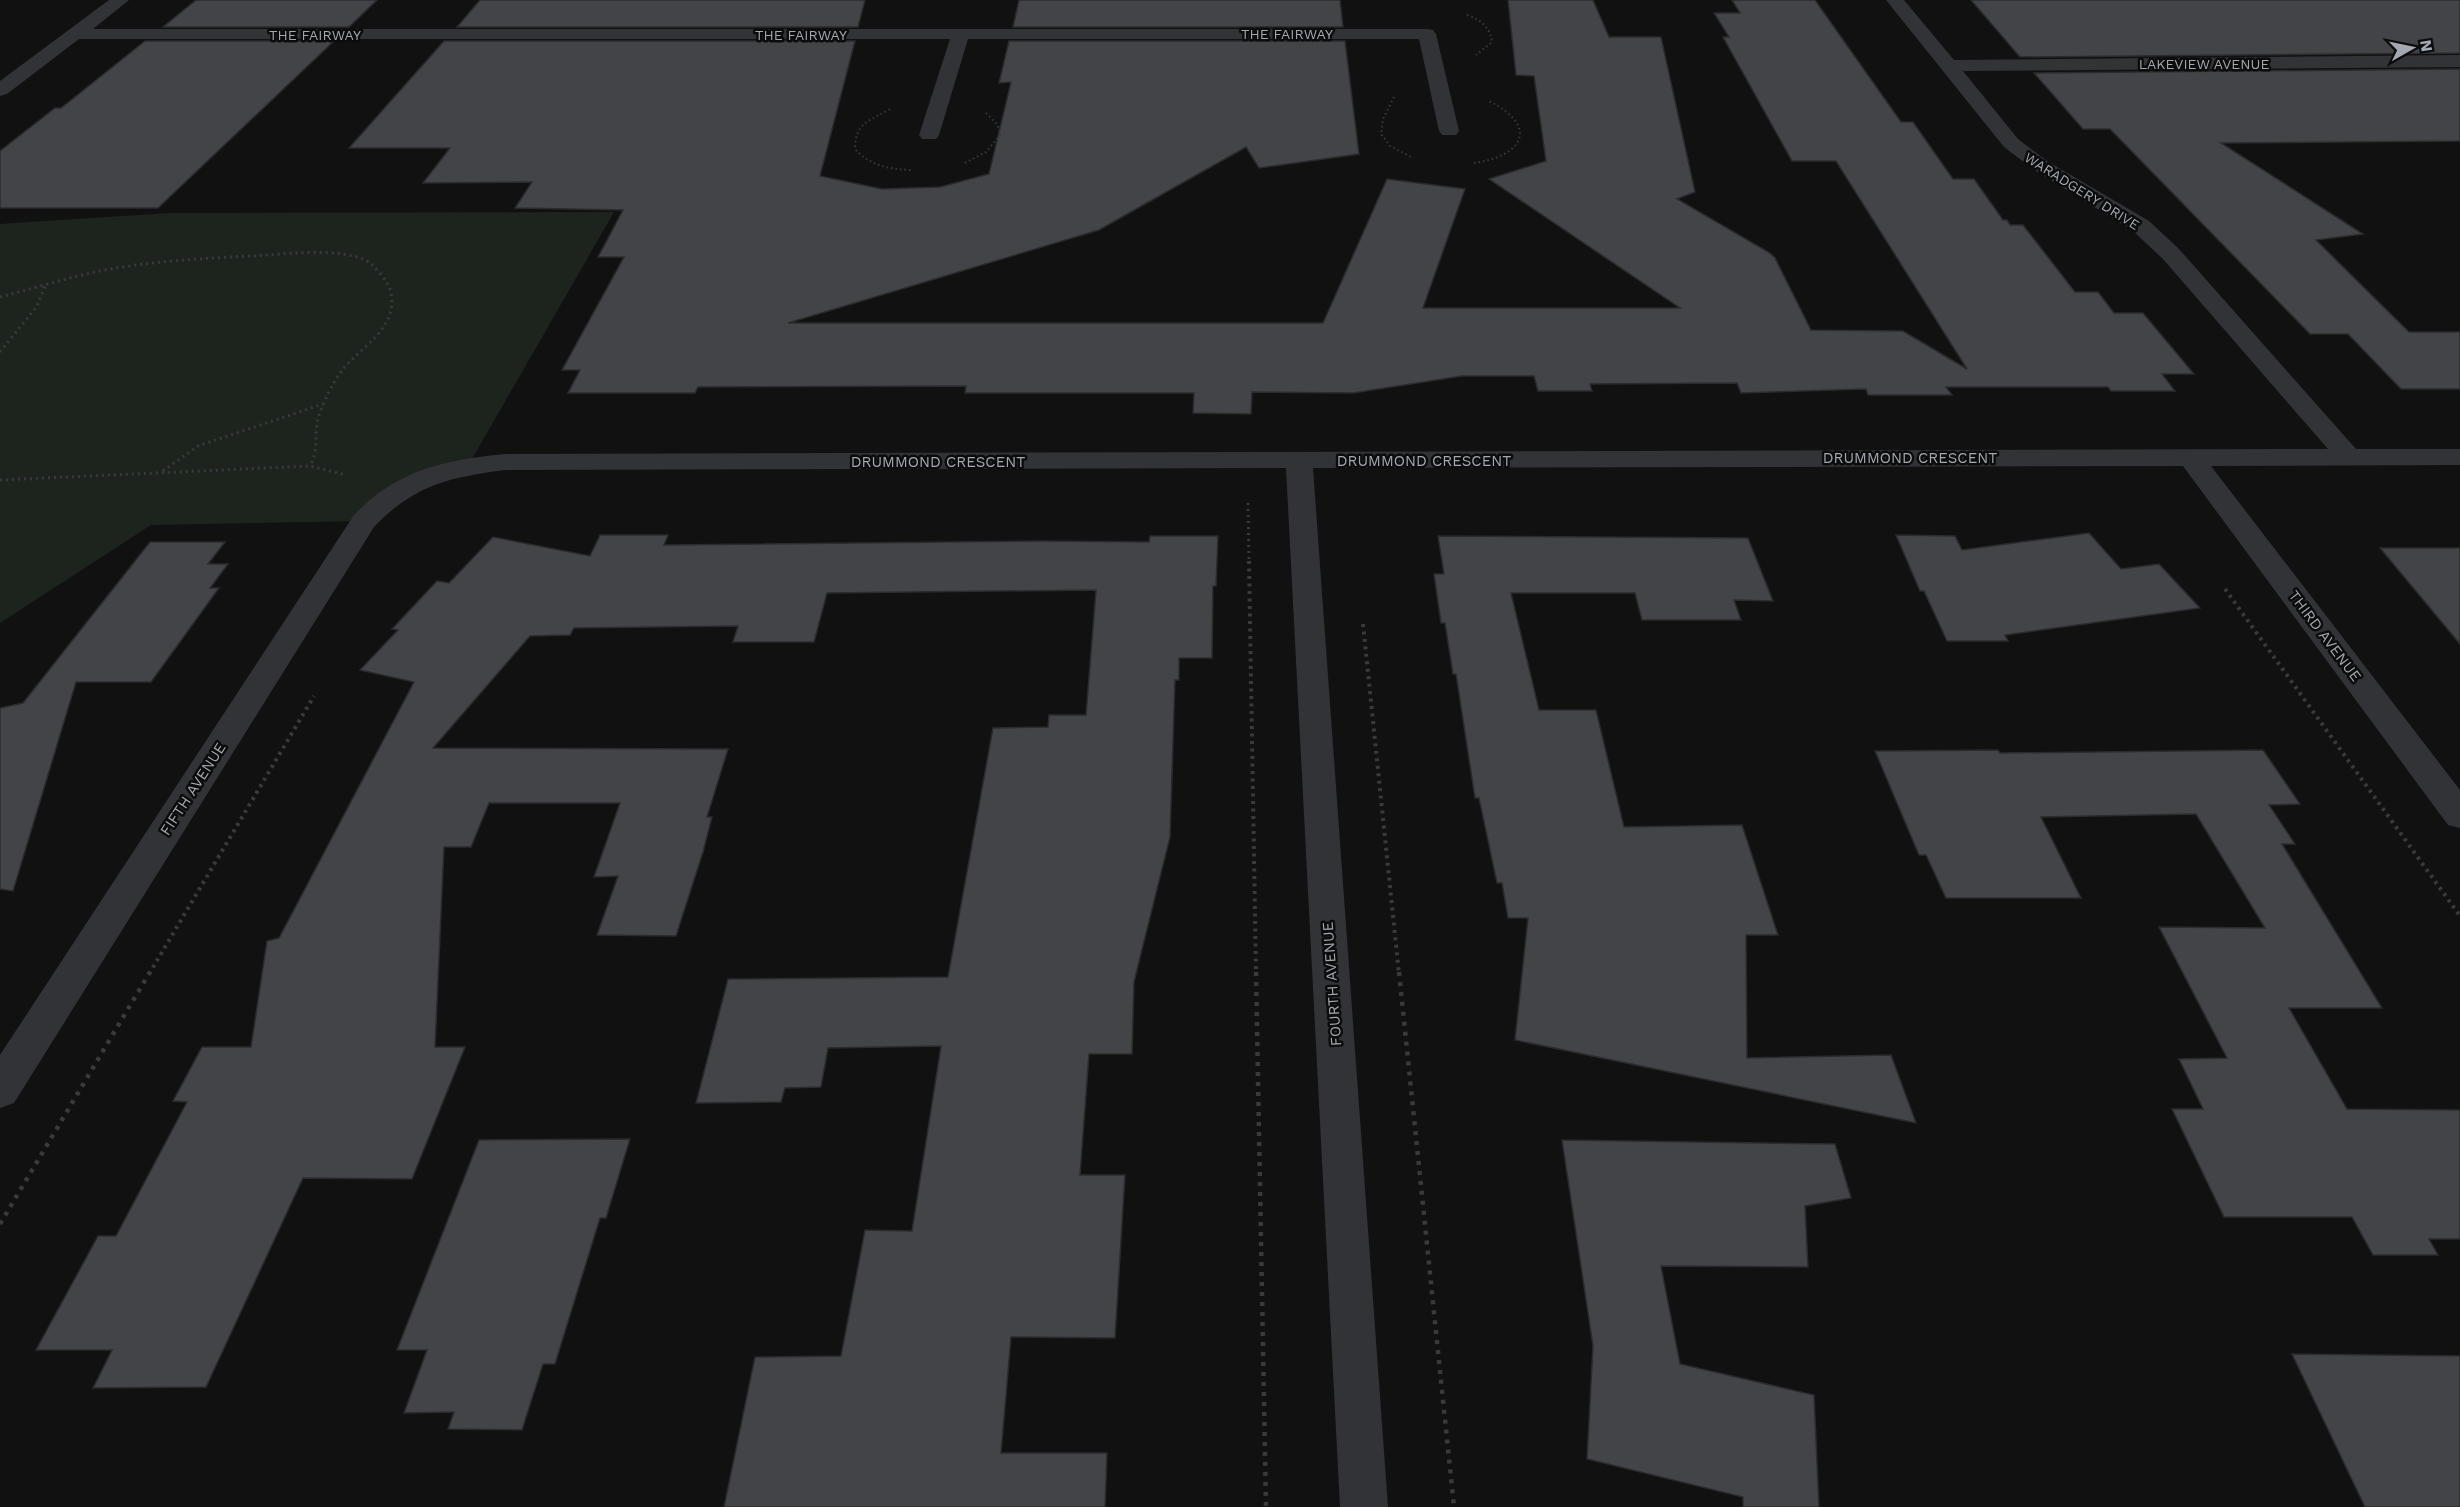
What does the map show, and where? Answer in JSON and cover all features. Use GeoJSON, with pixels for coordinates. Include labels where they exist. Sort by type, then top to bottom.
{"type":"FeatureCollection","features":[{"type":"Feature","properties":{"kind":"street"},"geometry":{"type":"LineString","coordinates":[[0,90],[120,0]]}},
{"type":"Feature","properties":{"kind":"street","name":"WARADGERY DRIVE"},"geometry":{"type":"LineString","coordinates":[[1895,0],[2017,149],[2141,226],[2171,254],[2348,456]]}},
{"type":"Feature","properties":{"kind":"street","name":"THE FAIRWAY"},"geometry":{"type":"LineString","coordinates":[[75,34],[1427,34],[1449,131]]}},
{"type":"Feature","properties":{"kind":"street"},"geometry":{"type":"LineString","coordinates":[[929,135],[960,35]]}},
{"type":"Feature","properties":{"kind":"street","name":"LAKEVIEW AVENUE"},"geometry":{"type":"LineString","coordinates":[[1948,66],[2460,61]]}},
{"type":"Feature","properties":{"kind":"street","name":"THIRD AVENUE"},"geometry":{"type":"LineString","coordinates":[[2190,457],[2460,815]]}},
{"type":"Feature","properties":{"kind":"street","name":"DRUMMOND CRESCENT"},"geometry":{"type":"LineString","coordinates":[[393,493],[413,482],[447,470],[506,462],[2460,457]]}},
{"type":"Feature","properties":{"kind":"street","name":"FOURTH AVENUE"},"geometry":{"type":"LineString","coordinates":[[1299,461],[1364,1507]]}},
{"type":"Feature","properties":{"kind":"street","name":"FIFTH AVENUE"},"geometry":{"type":"LineString","coordinates":[[0,1090],[364,521],[393,493]]}},
{"type":"Feature","properties":{"kind":"path"},"geometry":{"type":"LineString","coordinates":[[0,297],[136,264],[213,256],[320,254],[364,259],[378,270],[391,291],[391,315],[380,332],[341,372],[323,404],[318,419],[316,456],[310,466]]}},
{"type":"Feature","properties":{"kind":"path"},"geometry":{"type":"LineString","coordinates":[[0,352],[37,306],[45,285]]}},
{"type":"Feature","properties":{"kind":"path"},"geometry":{"type":"LineString","coordinates":[[163,472],[198,446],[323,404]]}},
{"type":"Feature","properties":{"kind":"path"},"geometry":{"type":"LineString","coordinates":[[0,480],[310,466],[356,477]]}},
{"type":"Feature","properties":{"kind":"path"},"geometry":{"type":"LineString","coordinates":[[1246,494],[1249,513],[1266,1507]]}},
{"type":"Feature","properties":{"kind":"path"},"geometry":{"type":"LineString","coordinates":[[2220,581],[2460,916]]}},
{"type":"Feature","properties":{"kind":"path"},"geometry":{"type":"LineString","coordinates":[[1363,622],[1454,1507]]}},
{"type":"Feature","properties":{"kind":"path"},"geometry":{"type":"LineString","coordinates":[[0,1224],[318,689]]}},
{"type":"Feature","properties":{"kind":"shaded area"},"geometry":{"type":"Polygon","coordinates":[[[614,212],[468,466],[364,521],[151,525],[0,623],[0,224],[169,213],[614,212]]]}},
{"type":"Feature","properties":{"kind":"building"},"geometry":{"type":"Polygon","coordinates":[[[196,0],[377,0],[349,27],[163,27],[196,0]]]}},
{"type":"Feature","properties":{"kind":"building"},"geometry":{"type":"Polygon","coordinates":[[[480,0],[865,0],[858,27],[457,27],[480,0]]]}},
{"type":"Feature","properties":{"kind":"building"},"geometry":{"type":"Polygon","coordinates":[[[1019,0],[1340,0],[1343,27],[1013,27],[1019,0]]]}},
{"type":"Feature","properties":{"kind":"building"},"geometry":{"type":"Polygon","coordinates":[[[1508,0],[1593,0],[1609,37],[1661,37],[1695,192],[1677,199],[1770,253],[1775,258],[1811,330],[1903,331],[1967,369],[1836,161],[1792,161],[1723,37],[1729,37],[1714,13],[1740,13],[1732,0],[1815,0],[1901,122],[1913,122],[1953,179],[1974,179],[2003,220],[2007,220],[2010,225],[2023,225],[2075,292],[2098,292],[2114,313],[2143,313],[2194,374],[2162,374],[2175,391],[2111,391],[2108,387],[1946,387],[1952,395],[1868,395],[1866,389],[1741,393],[1737,383],[1590,384],[1592,391],[1538,391],[1534,376],[1462,376],[1353,393],[1252,392],[1251,414],[1193,413],[1194,393],[965,393],[966,386],[698,387],[695,393],[568,393],[580,370],[562,370],[624,257],[598,257],[623,210],[515,208],[532,182],[423,183],[450,148],[349,148],[444,41],[855,41],[820,176],[882,189],[940,187],[989,174],[1011,82],[999,83],[1009,41],[1345,41],[1359,154],[1259,168],[1246,147],[1099,230],[788,323],[1323,323],[1387,179],[1465,189],[1423,308],[1680,308],[1489,179],[1546,161],[1534,76],[1516,75],[1508,0]]]}},
{"type":"Feature","properties":{"kind":"building"},"geometry":{"type":"Polygon","coordinates":[[[1971,0],[2460,0],[2460,53],[2020,57],[1971,0]]]}},
{"type":"Feature","properties":{"kind":"building"},"geometry":{"type":"Polygon","coordinates":[[[145,41],[334,41],[158,208],[0,208],[0,151],[55,108],[61,108],[145,41]]]}},
{"type":"Feature","properties":{"kind":"building"},"geometry":{"type":"Polygon","coordinates":[[[2460,69],[2460,141],[2221,143],[2363,234],[2316,240],[2409,332],[2460,332],[2460,389],[2401,389],[2348,334],[2310,334],[2110,129],[2083,129],[2034,73],[2460,69]]]}},
{"type":"Feature","properties":{"kind":"building"},"geometry":{"type":"Polygon","coordinates":[[[2089,533],[2121,569],[2159,564],[2200,608],[2005,635],[2008,641],[1947,641],[1924,591],[1920,591],[1896,535],[1955,536],[1962,550],[2089,533]]]}},
{"type":"Feature","properties":{"kind":"building"},"geometry":{"type":"Polygon","coordinates":[[[600,535],[668,535],[664,545],[1149,542],[1150,536],[1218,536],[1216,586],[1213,586],[1212,658],[1179,658],[1179,680],[1175,680],[1170,837],[1134,982],[1132,1054],[1089,1054],[1080,1175],[1125,1175],[1115,1338],[1011,1337],[1001,1453],[1107,1453],[1105,1507],[724,1507],[755,1357],[841,1356],[865,1230],[912,1231],[941,1046],[828,1048],[821,1087],[785,1088],[781,1102],[696,1103],[728,979],[948,977],[993,728],[1048,727],[1049,715],[1086,715],[1096,590],[827,593],[814,642],[733,642],[738,626],[574,628],[570,635],[530,636],[433,748],[728,749],[707,817],[712,817],[703,852],[676,936],[597,935],[618,876],[594,877],[620,803],[489,803],[471,847],[444,847],[435,1047],[465,1047],[412,1179],[303,1178],[206,1387],[93,1388],[112,1350],[36,1350],[98,1236],[116,1236],[187,1102],[173,1101],[202,1047],[251,1047],[267,941],[279,938],[414,682],[360,670],[398,630],[392,629],[437,581],[449,583],[493,537],[590,556],[600,535]]]}},
{"type":"Feature","properties":{"kind":"building"},"geometry":{"type":"Polygon","coordinates":[[[1438,536],[1748,538],[1773,601],[1734,600],[1741,620],[1642,620],[1635,593],[1511,593],[1539,710],[1596,710],[1624,827],[1742,825],[1778,935],[1746,935],[1747,1058],[1891,1055],[1916,1123],[1515,1040],[1528,918],[1508,918],[1502,883],[1497,883],[1479,798],[1475,798],[1456,674],[1453,674],[1445,623],[1441,623],[1434,574],[1444,574],[1438,536]]]}},
{"type":"Feature","properties":{"kind":"building"},"geometry":{"type":"Polygon","coordinates":[[[150,542],[225,542],[208,564],[228,564],[210,588],[219,588],[151,682],[76,682],[13,891],[0,889],[0,708],[23,703],[150,542]]]}},
{"type":"Feature","properties":{"kind":"building"},"geometry":{"type":"Polygon","coordinates":[[[2380,548],[2460,548],[2460,644],[2380,548]]]}},
{"type":"Feature","properties":{"kind":"building"},"geometry":{"type":"Polygon","coordinates":[[[1998,750],[2000,753],[2263,750],[2300,804],[2269,805],[2295,844],[2282,844],[2382,1008],[2289,1008],[2347,1109],[2460,1110],[2460,1239],[2429,1239],[2438,1255],[2373,1255],[2352,1217],[2224,1217],[2172,1109],[2203,1109],[2179,1059],[2227,1058],[2159,927],[2265,928],[2196,814],[2041,817],[2081,898],[1946,898],[1926,855],[1919,855],[1875,751],[1998,750]]]}},
{"type":"Feature","properties":{"kind":"building"},"geometry":{"type":"Polygon","coordinates":[[[630,1139],[606,1218],[600,1218],[555,1364],[543,1364],[522,1430],[448,1429],[454,1412],[404,1413],[427,1350],[397,1350],[479,1140],[630,1139]]]}},
{"type":"Feature","properties":{"kind":"building"},"geometry":{"type":"Polygon","coordinates":[[[1562,1140],[1835,1144],[1851,1198],[1805,1206],[1808,1267],[1661,1266],[1680,1364],[1814,1395],[1819,1507],[1743,1507],[1743,1497],[1587,1459],[1593,1346],[1562,1140]]]}},
{"type":"Feature","properties":{"kind":"building"},"geometry":{"type":"Polygon","coordinates":[[[2292,1354],[2460,1356],[2460,1507],[2365,1507],[2292,1354]]]}}]}
